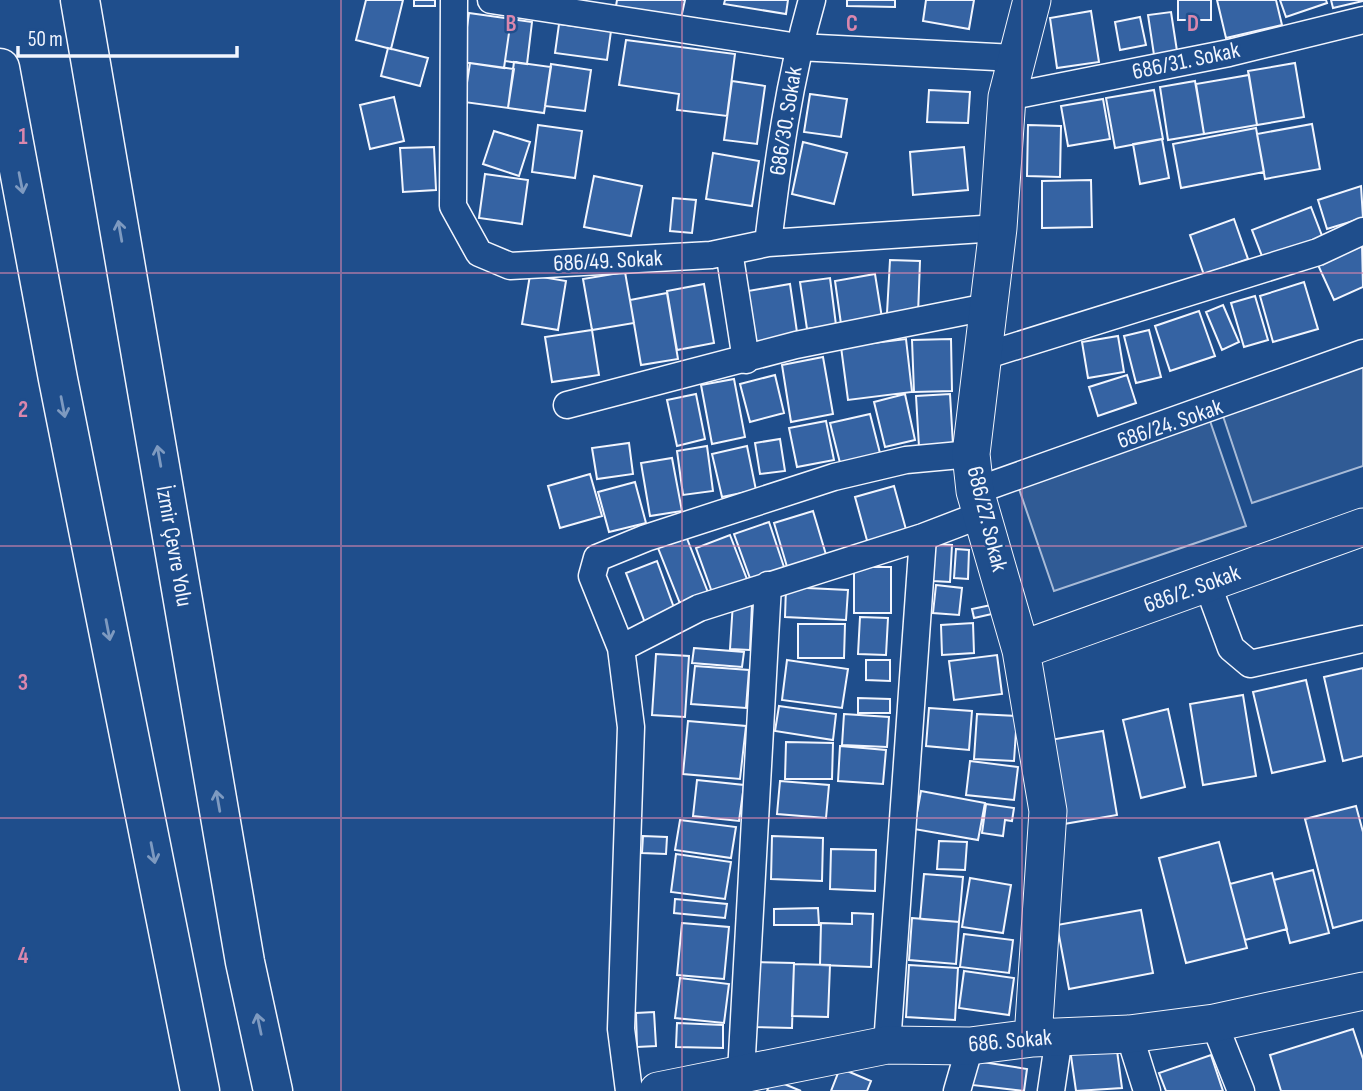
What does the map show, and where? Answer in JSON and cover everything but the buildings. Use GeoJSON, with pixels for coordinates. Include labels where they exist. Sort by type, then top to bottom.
{"type":"FeatureCollection","features":[{"type":"Feature","properties":{"kind":"highway","name":"İzmir Çevre Yolu"},"geometry":{"type":"LineString","coordinates":[[80,0],[245,962],[273,1091]]}},
{"type":"Feature","properties":{"kind":"highway"},"geometry":{"type":"LineString","coordinates":[[0,68],[58,379],[200,1091]]}},
{"type":"Feature","properties":{"kind":"street","name":"686/49. Sokak"},"geometry":{"type":"LineString","coordinates":[[454,0],[453,206],[479,253],[510,266],[711,255],[768,243],[998,229]]}},
{"type":"Feature","properties":{"kind":"street"},"geometry":{"type":"LineString","coordinates":[[491,0],[799,47],[1015,58]]}},
{"type":"Feature","properties":{"kind":"street","name":"686/30. Sokak"},"geometry":{"type":"LineString","coordinates":[[768,243],[781,142],[811,0]]}},
{"type":"Feature","properties":{"kind":"street","name":"686/27. Sokak"},"geometry":{"type":"LineString","coordinates":[[1032,0],[1007,97],[998,229],[971,454],[979,502],[1021,650],[1048,811],[1046,1038]]}},
{"type":"Feature","properties":{"kind":"street","name":"686/31. Sokak"},"geometry":{"type":"LineString","coordinates":[[1007,97],[1230,53],[1363,20]]}},
{"type":"Feature","properties":{"kind":"street"},"geometry":{"type":"LineString","coordinates":[[984,356],[1318,252],[1363,232]]}},
{"type":"Feature","properties":{"kind":"street"},"geometry":{"type":"LineString","coordinates":[[729,251],[746,360]]}},
{"type":"Feature","properties":{"kind":"street"},"geometry":{"type":"LineString","coordinates":[[566,405],[796,345],[987,307]]}},
{"type":"Feature","properties":{"kind":"street","name":"686/24. Sokak"},"geometry":{"type":"LineString","coordinates":[[621,648],[699,608],[923,537],[979,502],[1363,353]]}},
{"type":"Feature","properties":{"kind":"street"},"geometry":{"type":"LineString","coordinates":[[628,1091],[621,1029],[631,727],[621,648],[592,576],[597,558],[646,538],[834,477],[906,460],[971,454]]}},
{"type":"Feature","properties":{"kind":"street","name":"686/2. Sokak"},"geometry":{"type":"LineString","coordinates":[[1021,650],[1363,527]]}},
{"type":"Feature","properties":{"kind":"street"},"geometry":{"type":"LineString","coordinates":[[887,1045],[923,537]]}},
{"type":"Feature","properties":{"kind":"street"},"geometry":{"type":"LineString","coordinates":[[1207,583],[1231,649],[1250,664],[1363,639]]}},
{"type":"Feature","properties":{"kind":"street"},"geometry":{"type":"LineString","coordinates":[[741,1073],[768,585]]}},
{"type":"Feature","properties":{"kind":"street","name":"686. Sokak"},"geometry":{"type":"LineString","coordinates":[[658,1091],[887,1045],[970,1046],[1046,1038],[1129,1034],[1214,1023],[1363,991]]}},
{"type":"Feature","properties":{"kind":"street"},"geometry":{"type":"LineString","coordinates":[[1214,1023],[1241,1091]]}},
{"type":"Feature","properties":{"kind":"street"},"geometry":{"type":"LineString","coordinates":[[1129,1034],[1147,1091]]}},
{"type":"Feature","properties":{"kind":"street"},"geometry":{"type":"LineString","coordinates":[[1046,1038],[1051,1091]]}},
{"type":"Feature","properties":{"kind":"street"},"geometry":{"type":"LineString","coordinates":[[957,1091],[970,1046]]}},
{"type":"Feature","properties":{"kind":"shaded area"},"geometry":{"type":"Polygon","coordinates":[[[1363,365],[1363,466],[1252,503],[1222,413],[1363,365]]]}},
{"type":"Feature","properties":{"kind":"shaded area"},"geometry":{"type":"Polygon","coordinates":[[[1209,418],[1246,526],[1054,591],[1017,483],[1209,418]]]}}]}
